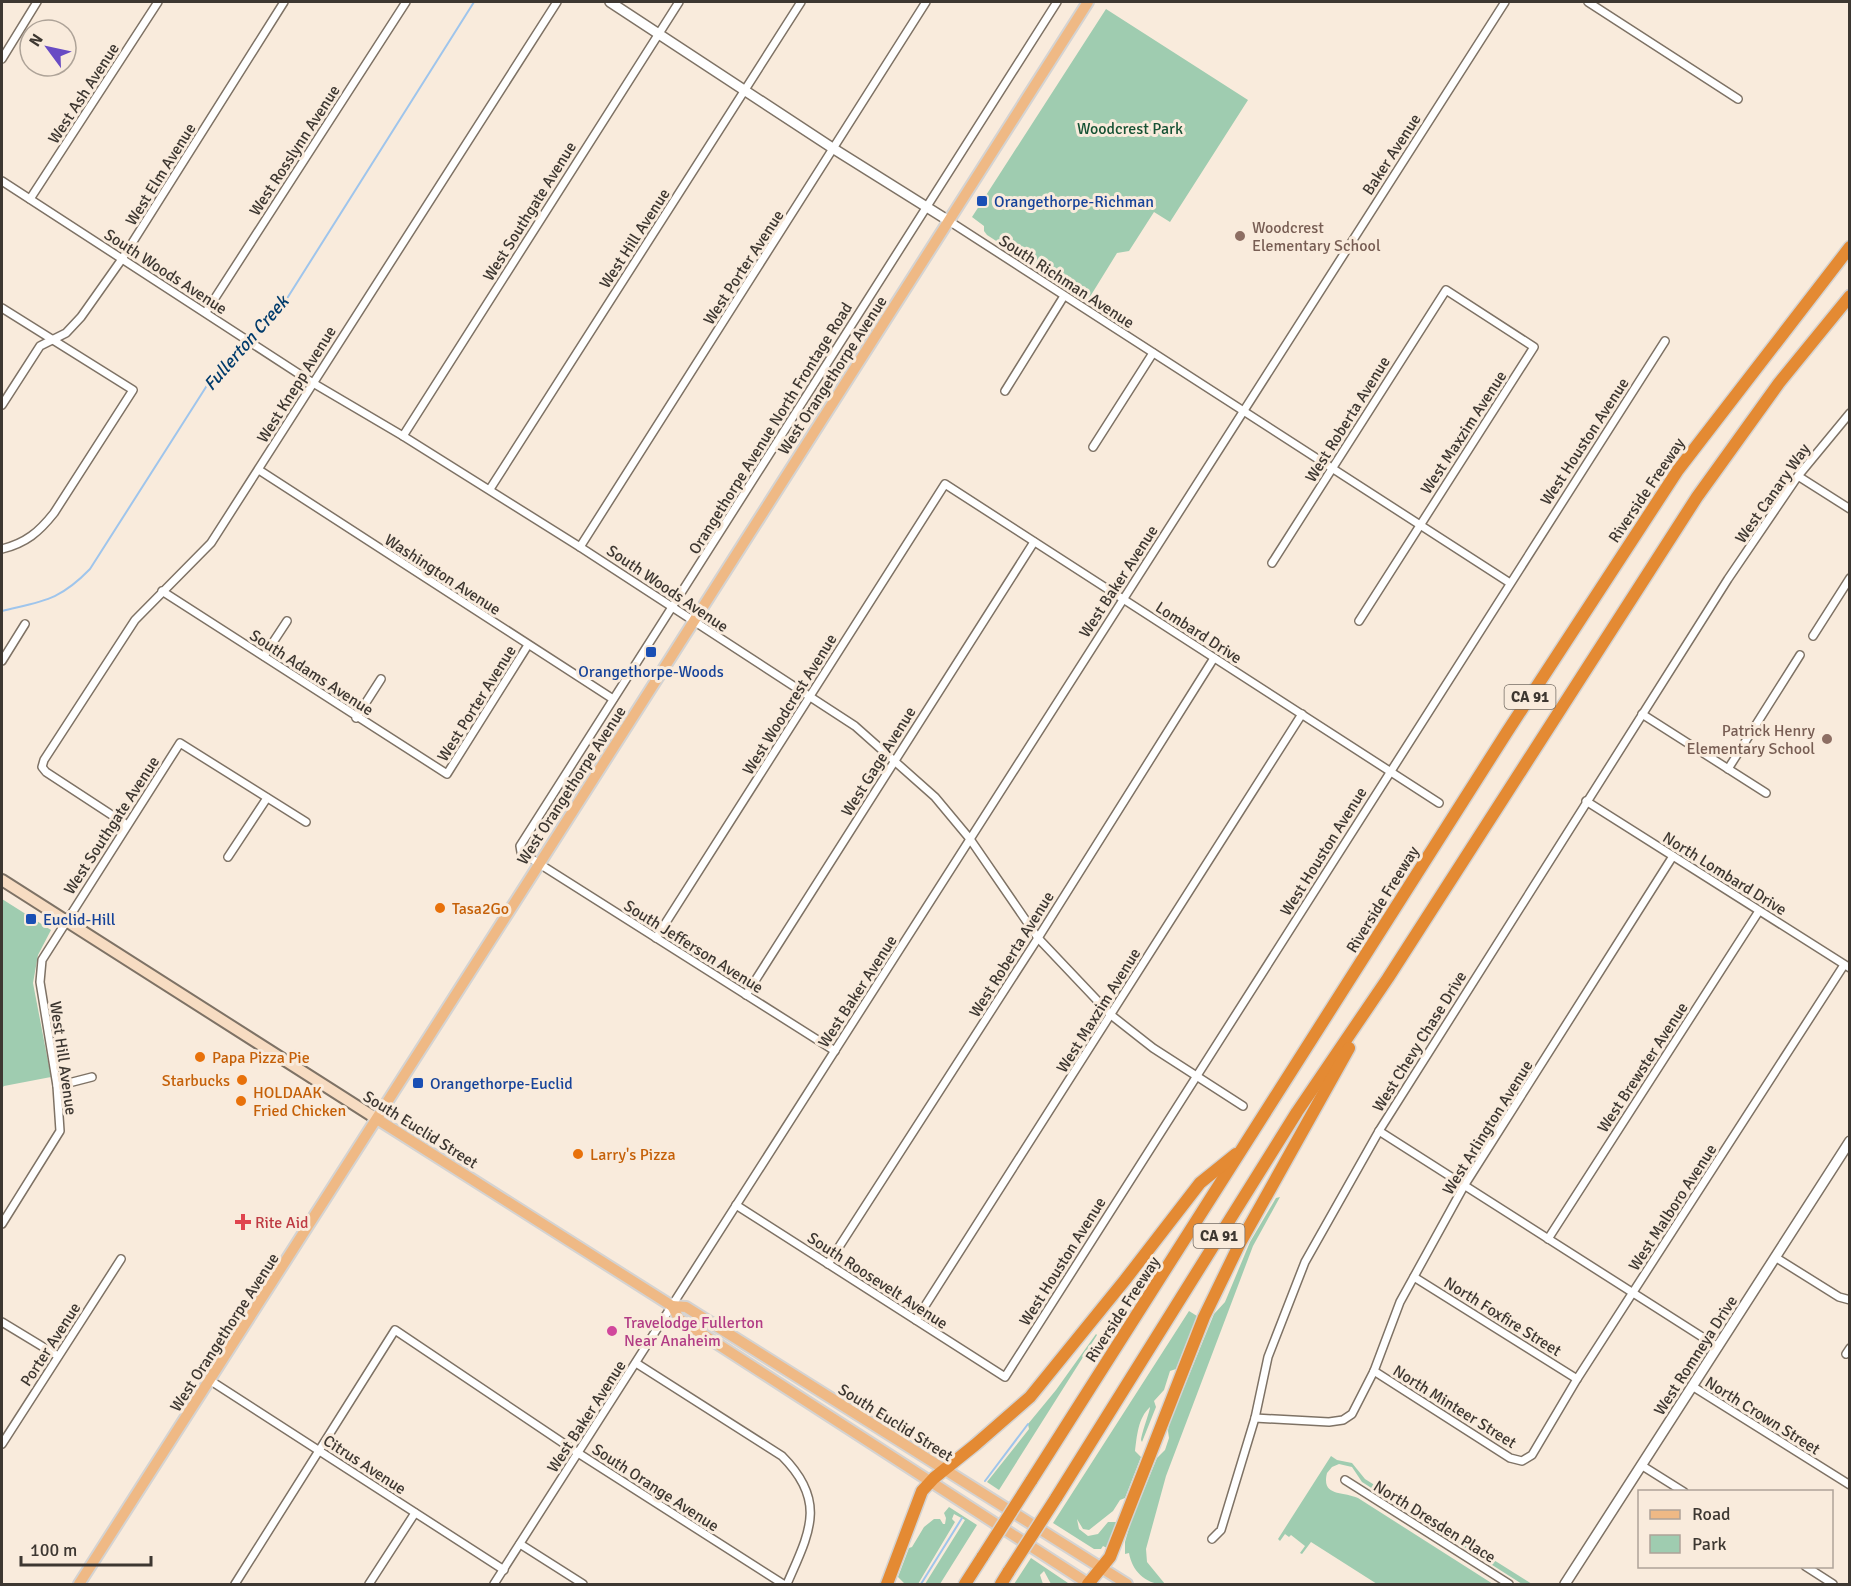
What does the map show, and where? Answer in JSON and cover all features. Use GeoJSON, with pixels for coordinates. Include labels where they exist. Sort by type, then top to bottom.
{"type":"FeatureCollection","features":[{"type":"Feature","properties":{"kind":"highway","name":"Riverside Freeway"},"geometry":{"type":"LineString","coordinates":[[965,1584],[1501,742],[1678,470],[1850,245]]}},
{"type":"Feature","properties":{"kind":"highway","name":"CA 91"},"geometry":{"type":"LineString","coordinates":[[1000,1584],[1297,1112],[1388,978],[1697,497],[1779,382],[1850,296]]}},
{"type":"Feature","properties":{"kind":"highway"},"geometry":{"type":"LineString","coordinates":[[1089,1584],[1110,1557],[1204,1317],[1240,1243],[1388,978]]}},
{"type":"Feature","properties":{"kind":"highway"},"geometry":{"type":"LineString","coordinates":[[887,1584],[919,1497],[930,1481],[1030,1397],[1200,1184],[1244,1148]]}},
{"type":"Feature","properties":{"kind":"main road","name":"West Orangethorpe Avenue"},"geometry":{"type":"LineString","coordinates":[[79,1584],[211,1381],[538,863],[1088,2]]}},
{"type":"Feature","properties":{"kind":"main road","name":"South Euclid Street"},"geometry":{"type":"LineString","coordinates":[[2,880],[672,1306],[686,1307],[1127,1584]]}},
{"type":"Feature","properties":{"kind":"main road","name":"South Euclid Street"},"geometry":{"type":"LineString","coordinates":[[672,1306],[679,1319],[1089,1584]]}},
{"type":"Feature","properties":{"kind":"street"},"geometry":{"type":"LineString","coordinates":[[2,58],[37,2]]}},
{"type":"Feature","properties":{"kind":"street","name":"West Ash Avenue"},"geometry":{"type":"LineString","coordinates":[[30,199],[158,2]]}},
{"type":"Feature","properties":{"kind":"street","name":"West Elm Avenue"},"geometry":{"type":"LineString","coordinates":[[2,405],[40,346],[66,333],[81,317],[122,259],[284,2]]}},
{"type":"Feature","properties":{"kind":"street","name":"West Rosslynn Avenue"},"geometry":{"type":"LineString","coordinates":[[206,312],[406,2]]}},
{"type":"Feature","properties":{"kind":"street","name":"West Knepp Avenue"},"geometry":{"type":"LineString","coordinates":[[127,825],[46,772],[42,767],[44,760],[135,620],[211,543],[556,2]]}},
{"type":"Feature","properties":{"kind":"street","name":"South Richman Avenue"},"geometry":{"type":"LineString","coordinates":[[610,2],[834,149],[1510,583]]}},
{"type":"Feature","properties":{"kind":"street","name":"West Southgate Avenue"},"geometry":{"type":"LineString","coordinates":[[403,436],[679,2]]}},
{"type":"Feature","properties":{"kind":"street","name":"West Hill Avenue"},"geometry":{"type":"LineString","coordinates":[[490,489],[801,2]]}},
{"type":"Feature","properties":{"kind":"street","name":"West Porter Avenue"},"geometry":{"type":"LineString","coordinates":[[580,547],[926,2]]}},
{"type":"Feature","properties":{"kind":"street","name":"Orangethorpe Avenue North Frontage Road"},"geometry":{"type":"LineString","coordinates":[[538,863],[521,852],[520,846],[1057,2]]}},
{"type":"Feature","properties":{"kind":"street","name":"Baker Avenue"},"geometry":{"type":"LineString","coordinates":[[1242,412],[1505,2]]}},
{"type":"Feature","properties":{"kind":"street"},"geometry":{"type":"LineString","coordinates":[[1588,2],[1738,99]]}},
{"type":"Feature","properties":{"kind":"street","name":"South Woods Avenue"},"geometry":{"type":"LineString","coordinates":[[2,181],[313,383],[490,489],[855,726],[935,797],[970,838],[1038,938],[1111,1015],[1153,1048],[1243,1106]]}},
{"type":"Feature","properties":{"kind":"street","name":"West Roberta Avenue"},"geometry":{"type":"LineString","coordinates":[[1272,563],[1446,290]]}},
{"type":"Feature","properties":{"kind":"street","name":"West Maxzim Avenue"},"geometry":{"type":"LineString","coordinates":[[1359,621],[1534,347],[1446,290]]}},
{"type":"Feature","properties":{"kind":"street"},"geometry":{"type":"LineString","coordinates":[[1005,391],[1064,297]]}},
{"type":"Feature","properties":{"kind":"street"},"geometry":{"type":"LineString","coordinates":[[2,308],[133,390],[54,513],[40,530],[30,538],[2,549]]}},
{"type":"Feature","properties":{"kind":"street","name":"West Houston Avenue"},"geometry":{"type":"LineString","coordinates":[[1005,1377],[1665,341]]}},
{"type":"Feature","properties":{"kind":"street"},"geometry":{"type":"LineString","coordinates":[[1092,447],[1153,353]]}},
{"type":"Feature","properties":{"kind":"street","name":"West Baker Avenue"},"geometry":{"type":"LineString","coordinates":[[494,1584],[1242,412]]}},
{"type":"Feature","properties":{"kind":"street","name":"West Canary Way"},"geometry":{"type":"LineString","coordinates":[[1721,591],[1798,476],[1850,413]]}},
{"type":"Feature","properties":{"kind":"street","name":"Washington Avenue"},"geometry":{"type":"LineString","coordinates":[[259,470],[613,699]]}},
{"type":"Feature","properties":{"kind":"street"},"geometry":{"type":"LineString","coordinates":[[1798,476],[1850,508]]}},
{"type":"Feature","properties":{"kind":"street","name":"Lombard Drive"},"geometry":{"type":"LineString","coordinates":[[945,484],[1439,803]]}},
{"type":"Feature","properties":{"kind":"street","name":"West Woodcrest Avenue"},"geometry":{"type":"LineString","coordinates":[[656,938],[945,484]]}},
{"type":"Feature","properties":{"kind":"street","name":"West Gage Avenue"},"geometry":{"type":"LineString","coordinates":[[746,995],[1034,542]]}},
{"type":"Feature","properties":{"kind":"street"},"geometry":{"type":"LineString","coordinates":[[1813,636],[1850,578]]}},
{"type":"Feature","properties":{"kind":"street","name":"South Adams Avenue"},"geometry":{"type":"LineString","coordinates":[[162,591],[356,718],[447,774]]}},
{"type":"Feature","properties":{"kind":"street","name":"West Chevy Chase Drive"},"geometry":{"type":"LineString","coordinates":[[1212,1539],[1221,1530],[1255,1418],[1268,1357],[1305,1262],[1378,1131],[1721,591]]}},
{"type":"Feature","properties":{"kind":"street"},"geometry":{"type":"LineString","coordinates":[[264,656],[287,621]]}},
{"type":"Feature","properties":{"kind":"street"},"geometry":{"type":"LineString","coordinates":[[2,658],[25,624]]}},
{"type":"Feature","properties":{"kind":"street","name":"West Porter Avenue"},"geometry":{"type":"LineString","coordinates":[[447,774],[528,645]]}},
{"type":"Feature","properties":{"kind":"street"},"geometry":{"type":"LineString","coordinates":[[1728,769],[1800,656]]}},
{"type":"Feature","properties":{"kind":"street","name":"West Roberta Avenue"},"geometry":{"type":"LineString","coordinates":[[828,1264],[1038,938],[1214,658]]}},
{"type":"Feature","properties":{"kind":"street"},"geometry":{"type":"LineString","coordinates":[[356,718],[381,679]]}},
{"type":"Feature","properties":{"kind":"street","name":"West Maxzim Avenue"},"geometry":{"type":"LineString","coordinates":[[916,1320],[1302,714]]}},
{"type":"Feature","properties":{"kind":"street"},"geometry":{"type":"LineString","coordinates":[[1642,714],[1766,793]]}},
{"type":"Feature","properties":{"kind":"street","name":"West Southgate Avenue"},"geometry":{"type":"LineString","coordinates":[[66,921],[180,743],[267,798]]}},
{"type":"Feature","properties":{"kind":"street"},"geometry":{"type":"LineString","coordinates":[[228,857],[267,798],[306,822]]}},
{"type":"Feature","properties":{"kind":"street","name":"North Lombard Drive"},"geometry":{"type":"LineString","coordinates":[[1586,801],[1847,967]]}},
{"type":"Feature","properties":{"kind":"street","name":"West Arlington Avenue"},"geometry":{"type":"LineString","coordinates":[[1255,1418],[1329,1422],[1343,1420],[1352,1414],[1374,1371],[1400,1302],[1464,1186],[1673,856]]}},
{"type":"Feature","properties":{"kind":"street","name":"South Jefferson Avenue"},"geometry":{"type":"LineString","coordinates":[[538,863],[835,1051]]}},
{"type":"Feature","properties":{"kind":"street","name":"West Brewster Avenue"},"geometry":{"type":"LineString","coordinates":[[1548,1239],[1758,911]]}},
{"type":"Feature","properties":{"kind":"street","name":"West Hill Avenue"},"geometry":{"type":"LineString","coordinates":[[2,1224],[60,1131],[57,1086],[40,982],[42,960],[66,921]]}},
{"type":"Feature","properties":{"kind":"street","name":"West Malboro Avenue"},"geometry":{"type":"LineString","coordinates":[[1522,1461],[1532,1455],[1577,1379],[1847,967]]}},
{"type":"Feature","properties":{"kind":"street"},"geometry":{"type":"LineString","coordinates":[[57,1086],[92,1077]]}},
{"type":"Feature","properties":{"kind":"street"},"geometry":{"type":"LineString","coordinates":[[1378,1131],[1718,1347]]}},
{"type":"Feature","properties":{"kind":"street","name":"West Romneya Drive"},"geometry":{"type":"LineString","coordinates":[[1565,1584],[1848,1146]]}},
{"type":"Feature","properties":{"kind":"street","name":"South Roosevelt Avenue"},"geometry":{"type":"LineString","coordinates":[[736,1205],[1005,1377]]}},
{"type":"Feature","properties":{"kind":"street"},"geometry":{"type":"LineString","coordinates":[[1776,1257],[1839,1296],[1850,1300]]}},
{"type":"Feature","properties":{"kind":"street","name":"Porter Avenue"},"geometry":{"type":"LineString","coordinates":[[2,1444],[121,1259]]}},
{"type":"Feature","properties":{"kind":"street","name":"North Foxfire Street"},"geometry":{"type":"LineString","coordinates":[[1414,1277],[1577,1379]]}},
{"type":"Feature","properties":{"kind":"street"},"geometry":{"type":"LineString","coordinates":[[2,1322],[58,1356]]}},
{"type":"Feature","properties":{"kind":"street","name":"South Orange Avenue"},"geometry":{"type":"LineString","coordinates":[[319,1450],[395,1330],[578,1453],[785,1584]]}},
{"type":"Feature","properties":{"kind":"street"},"geometry":{"type":"LineString","coordinates":[[636,1363],[782,1456],[793,1467],[810,1498],[811,1516],[808,1536],[785,1584]]}},
{"type":"Feature","properties":{"kind":"street","name":"North Minteer Street"},"geometry":{"type":"LineString","coordinates":[[1374,1371],[1510,1458],[1522,1461]]}},
{"type":"Feature","properties":{"kind":"street","name":"Citrus Avenue"},"geometry":{"type":"LineString","coordinates":[[211,1381],[504,1570]]}},
{"type":"Feature","properties":{"kind":"street","name":"North Crown Street"},"geometry":{"type":"LineString","coordinates":[[1692,1386],[1850,1485]]}},
{"type":"Feature","properties":{"kind":"street"},"geometry":{"type":"LineString","coordinates":[[236,1584],[319,1450]]}},
{"type":"Feature","properties":{"kind":"street"},"geometry":{"type":"LineString","coordinates":[[1641,1465],[1682,1490]]}},
{"type":"Feature","properties":{"kind":"street","name":"North Dresden Place"},"geometry":{"type":"LineString","coordinates":[[1346,1480],[1509,1584]]}},
{"type":"Feature","properties":{"kind":"street"},"geometry":{"type":"LineString","coordinates":[[369,1584],[415,1513]]}},
{"type":"Feature","properties":{"kind":"street"},"geometry":{"type":"LineString","coordinates":[[520,1544],[583,1584]]}},
{"type":"Feature","properties":{"kind":"street"},"geometry":{"type":"LineString","coordinates":[[1808,1568],[1833,1584]]}},
{"type":"Feature","properties":{"kind":"green space","name":"Woodcrest Park"},"geometry":{"type":"Polygon","coordinates":[[[1106,9],[1248,100],[1170,222],[1154,212],[1129,251],[1117,253],[1088,300],[987,235],[984,226],[972,217],[1106,9]]]}},
{"type":"Feature","properties":{"kind":"green space"},"geometry":{"type":"Polygon","coordinates":[[[2,899],[51,930],[38,955],[33,983],[51,1077],[2,1088],[2,899]]]}},
{"type":"Feature","properties":{"kind":"green space"},"geometry":{"type":"Polygon","coordinates":[[[1280,1197],[1253,1246],[1166,1476],[1146,1549],[1147,1562],[1165,1584],[1158,1584],[1141,1576],[1133,1566],[1129,1553],[1125,1554],[1125,1542],[1131,1521],[1157,1458],[1165,1450],[1169,1438],[1169,1424],[1214,1314],[1225,1302],[1250,1242],[1276,1198],[1280,1197]]]}},
{"type":"Feature","properties":{"kind":"green space"},"geometry":{"type":"Polygon","coordinates":[[[1189,1311],[1197,1316],[1176,1369],[1170,1371],[1164,1390],[1154,1401],[1156,1407],[1142,1442],[1150,1407],[1137,1433],[1135,1451],[1141,1457],[1125,1498],[1120,1500],[1113,1511],[1089,1530],[1083,1529],[1077,1519],[1079,1529],[1088,1536],[1098,1534],[1108,1522],[1117,1522],[1107,1548],[1103,1546],[1101,1549],[1094,1549],[1053,1523],[1189,1311]]]}},
{"type":"Feature","properties":{"kind":"green space"},"geometry":{"type":"Polygon","coordinates":[[[1096,1334],[999,1490],[987,1482],[1029,1429],[1028,1424],[1056,1390],[1096,1334]]]}},
{"type":"Feature","properties":{"kind":"green space"},"geometry":{"type":"Polygon","coordinates":[[[1331,1456],[1337,1460],[1352,1463],[1365,1479],[1532,1584],[1522,1584],[1362,1482],[1352,1467],[1339,1464],[1327,1473],[1326,1481],[1330,1490],[1358,1498],[1493,1584],[1377,1584],[1311,1542],[1302,1554],[1300,1553],[1305,1546],[1291,1535],[1289,1537],[1285,1534],[1280,1541],[1278,1539],[1331,1456]]]}},
{"type":"Feature","properties":{"kind":"green space"},"geometry":{"type":"Polygon","coordinates":[[[949,1507],[977,1525],[940,1584],[925,1584],[965,1520],[954,1514],[952,1519],[955,1522],[918,1584],[905,1584],[898,1577],[909,1548],[912,1547],[924,1527],[934,1519],[940,1519],[945,1524],[944,1513],[949,1507]]]}},
{"type":"Feature","properties":{"kind":"green space"},"geometry":{"type":"Polygon","coordinates":[[[1031,1558],[1068,1583],[1051,1584],[1044,1571],[1040,1575],[1043,1584],[1014,1584],[1031,1558]]]}},
{"type":"Feature","properties":{"kind":"waterway","name":"Fullerton Creek"},"geometry":{"type":"LineString","coordinates":[[2,611],[40,602],[59,594],[90,569],[206,387],[281,308],[474,2]]}},
{"type":"Feature","properties":{"kind":"waterway"},"geometry":{"type":"LineString","coordinates":[[985,1481],[1028,1424]]}},
{"type":"Feature","properties":{"kind":"waterway"},"geometry":{"type":"LineString","coordinates":[[921,1584],[962,1518]]}},
{"type":"Feature","properties":{"kind":"place","name":"Orangethorpe-Richman"},"geometry":{"type":"Point","coordinates":[982,201]}},
{"type":"Feature","properties":{"kind":"place","name":"Woodcrest Elementary School"},"geometry":{"type":"Point","coordinates":[1240,236]}},
{"type":"Feature","properties":{"kind":"place","name":"Orangethorpe-Woods"},"geometry":{"type":"Point","coordinates":[651,652]}},
{"type":"Feature","properties":{"kind":"place","name":"Patrick Henry Elementary School"},"geometry":{"type":"Point","coordinates":[1827,739]}},
{"type":"Feature","properties":{"kind":"place","name":"Tasa2Go"},"geometry":{"type":"Point","coordinates":[440,908]}},
{"type":"Feature","properties":{"kind":"place","name":"Euclid-Hill"},"geometry":{"type":"Point","coordinates":[31,919]}},
{"type":"Feature","properties":{"kind":"place","name":"Papa Pizza Pie"},"geometry":{"type":"Point","coordinates":[200,1057]}},
{"type":"Feature","properties":{"kind":"place","name":"Starbucks"},"geometry":{"type":"Point","coordinates":[242,1080]}},
{"type":"Feature","properties":{"kind":"place","name":"Orangethorpe-Euclid"},"geometry":{"type":"Point","coordinates":[418,1083]}},
{"type":"Feature","properties":{"kind":"place","name":"HOLDAAK Fried Chicken"},"geometry":{"type":"Point","coordinates":[241,1101]}},
{"type":"Feature","properties":{"kind":"place","name":"Larry's Pizza"},"geometry":{"type":"Point","coordinates":[578,1154]}},
{"type":"Feature","properties":{"kind":"place","name":"Rite Aid"},"geometry":{"type":"Point","coordinates":[243,1222]}},
{"type":"Feature","properties":{"kind":"place","name":"Travelodge Fullerton Near Anaheim"},"geometry":{"type":"Point","coordinates":[612,1331]}}]}
